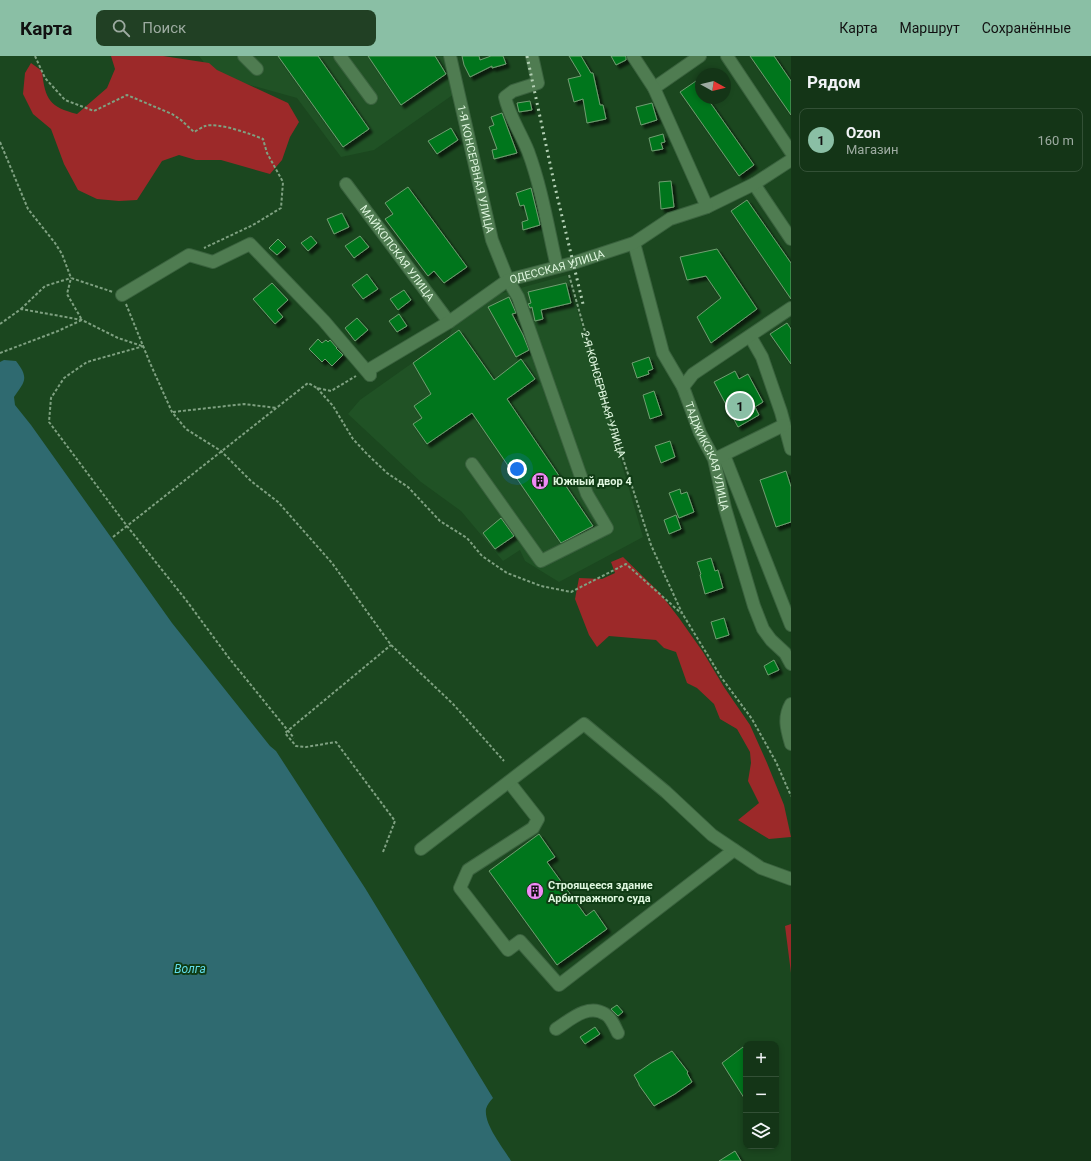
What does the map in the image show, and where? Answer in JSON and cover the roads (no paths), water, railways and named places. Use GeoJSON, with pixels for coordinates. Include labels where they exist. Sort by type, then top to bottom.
{"type":"FeatureCollection","features":[{"type":"Feature","properties":{"kind":"street"},"geometry":{"type":"LineString","coordinates":[[244,56],[257,69]]}},
{"type":"Feature","properties":{"kind":"street"},"geometry":{"type":"LineString","coordinates":[[340,56],[371,98]]}},
{"type":"Feature","properties":{"kind":"street","name":"1-Я КОНСЕРВНАЯ УЛИЦА"},"geometry":{"type":"LineString","coordinates":[[450,56],[492,240],[508,280],[518,297],[587,494],[607,528],[541,561],[472,464]]}},
{"type":"Feature","properties":{"kind":"street"},"geometry":{"type":"LineString","coordinates":[[532,56],[538,83],[513,91],[505,97],[507,106],[527,150],[541,191],[562,266]]}},
{"type":"Feature","properties":{"kind":"street"},"geometry":{"type":"LineString","coordinates":[[633,56],[654,88],[707,207]]}},
{"type":"Feature","properties":{"kind":"street"},"geometry":{"type":"LineString","coordinates":[[654,88],[700,56]]}},
{"type":"Feature","properties":{"kind":"street"},"geometry":{"type":"LineString","coordinates":[[727,56],[791,152]]}},
{"type":"Feature","properties":{"kind":"street","name":"ОДЕССКАЯ УЛИЦА"},"geometry":{"type":"LineString","coordinates":[[122,295],[189,256],[213,262],[250,244],[324,321],[370,376],[370,369],[449,322],[508,280],[562,266],[634,243],[670,218],[707,207],[754,184],[791,160]]}},
{"type":"Feature","properties":{"kind":"street","name":"МАЙКОПСКАЯ УЛИЦА"},"geometry":{"type":"LineString","coordinates":[[346,184],[449,322]]}},
{"type":"Feature","properties":{"kind":"street"},"geometry":{"type":"LineString","coordinates":[[754,184],[791,239]]}},
{"type":"Feature","properties":{"kind":"street","name":"ТАДЖИКСКАЯ УЛИЦА"},"geometry":{"type":"LineString","coordinates":[[634,243],[663,353],[683,387],[700,433],[719,457],[725,508],[754,606],[763,629],[785,653],[791,664]]}},
{"type":"Feature","properties":{"kind":"street"},"geometry":{"type":"LineString","coordinates":[[683,387],[693,374],[791,308]]}},
{"type":"Feature","properties":{"kind":"street"},"geometry":{"type":"LineString","coordinates":[[750,336],[762,357],[782,412],[791,449]]}},
{"type":"Feature","properties":{"kind":"street"},"geometry":{"type":"LineString","coordinates":[[784,425],[719,457],[791,625]]}},
{"type":"Feature","properties":{"kind":"street"},"geometry":{"type":"LineString","coordinates":[[791,704],[787,711],[786,726],[791,744]]}},
{"type":"Feature","properties":{"kind":"street"},"geometry":{"type":"LineString","coordinates":[[421,849],[584,724],[666,792],[712,835],[761,868],[791,879]]}},
{"type":"Feature","properties":{"kind":"street"},"geometry":{"type":"LineString","coordinates":[[508,782],[538,819],[534,828],[468,870],[460,888],[508,950],[520,941],[560,985],[734,850]]}},
{"type":"Feature","properties":{"kind":"street"},"geometry":{"type":"LineString","coordinates":[[556,1028],[581,1013],[595,1010],[607,1014],[618,1033]]}},
{"type":"Feature","properties":{"kind":"water","name":"Волга"},"geometry":{"type":"Polygon","coordinates":[[[4,360],[16,361],[24,376],[23,384],[14,397],[15,405],[31,425],[172,623],[270,746],[276,751],[365,888],[493,1098],[486,1109],[488,1122],[511,1161],[0,1161],[0,362],[4,360]]]}},
{"type":"Feature","properties":{"kind":"railway"},"geometry":{"type":"LineString","coordinates":[[527,56],[555,187],[583,304]]}},
{"type":"Feature","properties":{"kind":"place","name":"Ozon"},"geometry":{"type":"Point","coordinates":[740,406]}},
{"type":"Feature","properties":{"kind":"place","name":"Южный двор 4"},"geometry":{"type":"Point","coordinates":[540,481]}},
{"type":"Feature","properties":{"kind":"place","name":"Строящееся здание Арбитражного суда"},"geometry":{"type":"Point","coordinates":[535,891]}}]}
